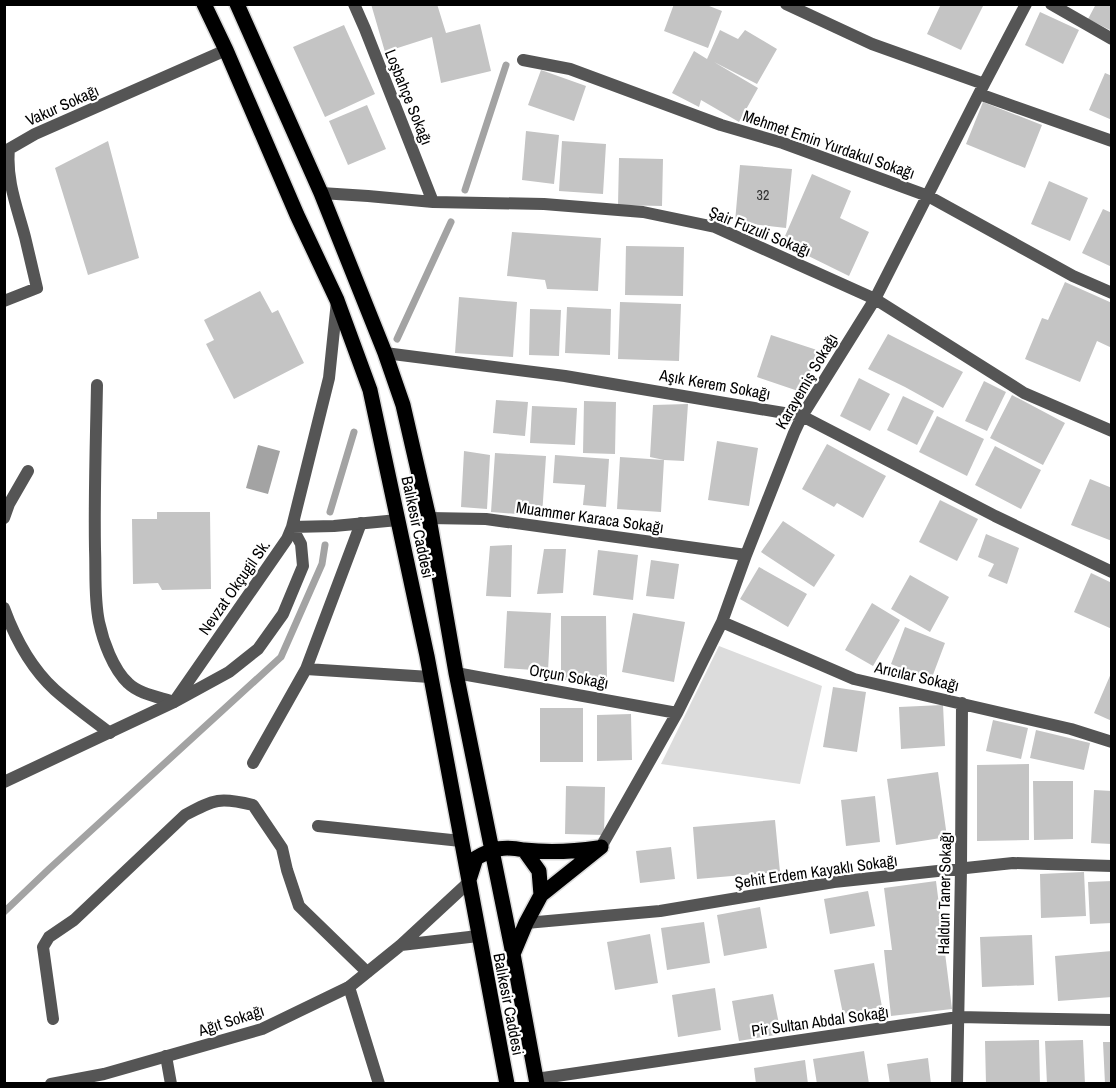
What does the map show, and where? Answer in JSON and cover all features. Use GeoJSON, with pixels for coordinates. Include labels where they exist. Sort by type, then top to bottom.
{"type":"FeatureCollection","features":[{"type":"Feature","properties":{"kind":"main road","name":"Balıkesir Caddesi"},"geometry":{"type":"LineString","coordinates":[[204,4],[337,300],[370,390],[430,677],[506,1082]]}},
{"type":"Feature","properties":{"kind":"main road","name":"Balıkesir Caddesi"},"geometry":{"type":"LineString","coordinates":[[237,4],[321,193],[385,353],[403,405],[429,518],[456,673],[513,954],[536,1081]]}},
{"type":"Feature","properties":{"kind":"main road"},"geometry":{"type":"LineString","coordinates":[[468,883],[476,858],[492,849],[509,847],[550,853],[601,847]]}},
{"type":"Feature","properties":{"kind":"main road"},"geometry":{"type":"LineString","coordinates":[[513,954],[541,895],[601,847]]}},
{"type":"Feature","properties":{"kind":"main road"},"geometry":{"type":"LineString","coordinates":[[524,850],[539,871],[541,895]]}},
{"type":"Feature","properties":{"kind":"street","name":"Loşbahçe Sokağı"},"geometry":{"type":"LineString","coordinates":[[354,4],[433,202]]}},
{"type":"Feature","properties":{"kind":"street"},"geometry":{"type":"LineString","coordinates":[[786,4],[805,8],[872,44],[1112,141]]}},
{"type":"Feature","properties":{"kind":"street","name":"Karayemiş Sokağı"},"geometry":{"type":"LineString","coordinates":[[601,847],[677,713],[722,622],[746,555],[802,416],[875,299],[1026,4]]}},
{"type":"Feature","properties":{"kind":"street"},"geometry":{"type":"LineString","coordinates":[[1051,4],[1112,39]]}},
{"type":"Feature","properties":{"kind":"street","name":"Vakur Sokağı"},"geometry":{"type":"LineString","coordinates":[[4,302],[37,288],[10,186],[9,149],[34,134],[226,50]]}},
{"type":"Feature","properties":{"kind":"street","name":"Mehmet Emin Yurdakul Sokağı"},"geometry":{"type":"LineString","coordinates":[[523,60],[570,69],[722,125],[783,143],[928,196],[1073,276],[1112,293]]}},
{"type":"Feature","properties":{"kind":"street","name":"Şair Fuzuli Sokağı"},"geometry":{"type":"LineString","coordinates":[[321,193],[433,202],[544,204],[643,212],[715,227],[875,299],[1024,393],[1112,431]]}},
{"type":"Feature","properties":{"kind":"street","name":"Nevzat Okçugil Sk."},"geometry":{"type":"LineString","coordinates":[[4,782],[174,702],[287,539],[292,527],[329,378],[337,300]]}},
{"type":"Feature","properties":{"kind":"street","name":"Aşık Kerem Sokağı"},"geometry":{"type":"LineString","coordinates":[[385,353],[565,376],[802,416],[995,516],[1112,572]]}},
{"type":"Feature","properties":{"kind":"street"},"geometry":{"type":"LineString","coordinates":[[97,385],[94,499],[96,602],[103,638],[110,655],[128,683],[138,690],[174,702],[229,672],[258,649],[283,614],[303,566],[301,544],[292,527],[398,520]]}},
{"type":"Feature","properties":{"kind":"street"},"geometry":{"type":"LineString","coordinates":[[4,518],[9,504],[28,471]]}},
{"type":"Feature","properties":{"kind":"street","name":"Muammer Karaca Sokağı"},"geometry":{"type":"LineString","coordinates":[[429,518],[486,519],[746,555]]}},
{"type":"Feature","properties":{"kind":"street"},"geometry":{"type":"LineString","coordinates":[[253,763],[306,669],[361,524]]}},
{"type":"Feature","properties":{"kind":"street"},"geometry":{"type":"LineString","coordinates":[[4,608],[17,639],[40,674],[55,690],[110,733]]}},
{"type":"Feature","properties":{"kind":"street","name":"Arıcılar Sokağı"},"geometry":{"type":"LineString","coordinates":[[722,622],[854,679],[1071,729],[1112,742]]}},
{"type":"Feature","properties":{"kind":"street"},"geometry":{"type":"LineString","coordinates":[[306,669],[430,677]]}},
{"type":"Feature","properties":{"kind":"street","name":"Orçun Sokağı"},"geometry":{"type":"LineString","coordinates":[[456,673],[677,713]]}},
{"type":"Feature","properties":{"kind":"street","name":"Haldun Taner Sokağı"},"geometry":{"type":"LineString","coordinates":[[957,1083],[962,703]]}},
{"type":"Feature","properties":{"kind":"street"},"geometry":{"type":"LineString","coordinates":[[53,1020],[44,947],[49,937],[74,920],[185,815],[218,800],[253,805],[282,848],[299,906],[367,972]]}},
{"type":"Feature","properties":{"kind":"street"},"geometry":{"type":"LineString","coordinates":[[318,826],[461,841]]}},
{"type":"Feature","properties":{"kind":"street","name":"Şehit Erdem Kayaklı Sokağı"},"geometry":{"type":"LineString","coordinates":[[526,923],[660,911],[834,882],[1013,863],[1112,866]]}},
{"type":"Feature","properties":{"kind":"street","name":"Ağıt Sokağı"},"geometry":{"type":"LineString","coordinates":[[51,1083],[104,1074],[262,1029],[349,987],[401,945],[468,883]]}},
{"type":"Feature","properties":{"kind":"street"},"geometry":{"type":"LineString","coordinates":[[401,945],[478,936]]}},
{"type":"Feature","properties":{"kind":"street"},"geometry":{"type":"LineString","coordinates":[[349,987],[379,1083]]}},
{"type":"Feature","properties":{"kind":"street","name":"Pir Sultan Abdal Sokağı"},"geometry":{"type":"LineString","coordinates":[[536,1081],[958,1017],[1112,1020]]}},
{"type":"Feature","properties":{"kind":"street"},"geometry":{"type":"LineString","coordinates":[[166,1056],[171,1083]]}},
{"type":"Feature","properties":{"kind":"shaded area"},"geometry":{"type":"Polygon","coordinates":[[[258,445],[280,451],[268,494],[246,488],[258,445]]]}},
{"type":"Feature","properties":{"kind":"shaded area"},"geometry":{"type":"Polygon","coordinates":[[[719,646],[822,686],[800,784],[661,764],[719,646]]]}},
{"type":"Feature","properties":{"kind":"building"},"geometry":{"type":"Polygon","coordinates":[[[371,4],[437,4],[446,33],[480,24],[491,71],[441,83],[432,37],[385,52],[371,4]]]}},
{"type":"Feature","properties":{"kind":"building"},"geometry":{"type":"Polygon","coordinates":[[[674,4],[704,4],[722,11],[708,48],[664,31],[674,4]]]}},
{"type":"Feature","properties":{"kind":"building"},"geometry":{"type":"Polygon","coordinates":[[[941,4],[984,4],[961,50],[927,34],[941,4]]]}},
{"type":"Feature","properties":{"kind":"building"},"geometry":{"type":"Polygon","coordinates":[[[1096,4],[1112,4],[1112,31],[1088,19],[1096,4]]]}},
{"type":"Feature","properties":{"kind":"building"},"geometry":{"type":"Polygon","coordinates":[[[1040,12],[1079,30],[1063,64],[1025,45],[1040,12]]]}},
{"type":"Feature","properties":{"kind":"building"},"geometry":{"type":"Polygon","coordinates":[[[344,25],[375,94],[325,117],[293,47],[344,25]]]}},
{"type":"Feature","properties":{"kind":"building"},"geometry":{"type":"Polygon","coordinates":[[[720,30],[738,39],[745,30],[777,49],[757,84],[714,62],[758,88],[739,122],[701,100],[699,107],[672,93],[694,51],[707,59],[720,30]]]}},
{"type":"Feature","properties":{"kind":"building"},"geometry":{"type":"Polygon","coordinates":[[[541,70],[586,86],[574,121],[528,105],[541,70]]]}},
{"type":"Feature","properties":{"kind":"building"},"geometry":{"type":"Polygon","coordinates":[[[1105,73],[1112,76],[1112,120],[1089,110],[1105,73]]]}},
{"type":"Feature","properties":{"kind":"building"},"geometry":{"type":"Polygon","coordinates":[[[983,102],[1042,125],[1025,168],[966,144],[983,102]]]}},
{"type":"Feature","properties":{"kind":"building"},"geometry":{"type":"Polygon","coordinates":[[[367,105],[386,149],[348,165],[329,121],[367,105]]]}},
{"type":"Feature","properties":{"kind":"building"},"geometry":{"type":"Polygon","coordinates":[[[526,131],[559,135],[554,184],[522,180],[526,131]]]}},
{"type":"Feature","properties":{"kind":"building"},"geometry":{"type":"Polygon","coordinates":[[[108,141],[139,258],[88,275],[55,168],[108,141]]]}},
{"type":"Feature","properties":{"kind":"building"},"geometry":{"type":"Polygon","coordinates":[[[562,141],[606,144],[603,194],[559,191],[562,141]]]}},
{"type":"Feature","properties":{"kind":"building"},"geometry":{"type":"Polygon","coordinates":[[[619,158],[663,159],[662,206],[618,205],[619,158]]]}},
{"type":"Feature","properties":{"kind":"building"},"geometry":{"type":"Polygon","coordinates":[[[740,165],[792,169],[786,228],[735,222],[740,165]]]}},
{"type":"Feature","properties":{"kind":"building"},"geometry":{"type":"Polygon","coordinates":[[[812,174],[851,191],[840,218],[869,232],[849,276],[782,243],[812,174]]]}},
{"type":"Feature","properties":{"kind":"building"},"geometry":{"type":"Polygon","coordinates":[[[1049,181],[1088,198],[1070,241],[1031,224],[1049,181]]]}},
{"type":"Feature","properties":{"kind":"building"},"geometry":{"type":"Polygon","coordinates":[[[1103,209],[1112,213],[1112,267],[1082,253],[1103,209]]]}},
{"type":"Feature","properties":{"kind":"building"},"geometry":{"type":"Polygon","coordinates":[[[512,232],[601,238],[598,291],[547,289],[545,280],[507,276],[512,232]]]}},
{"type":"Feature","properties":{"kind":"building"},"geometry":{"type":"Polygon","coordinates":[[[626,246],[684,247],[683,296],[625,295],[626,246]]]}},
{"type":"Feature","properties":{"kind":"building"},"geometry":{"type":"Polygon","coordinates":[[[1065,282],[1112,303],[1112,348],[1097,341],[1080,382],[1025,359],[1042,318],[1048,320],[1065,282]]]}},
{"type":"Feature","properties":{"kind":"building"},"geometry":{"type":"Polygon","coordinates":[[[260,291],[272,313],[278,310],[304,363],[234,399],[206,344],[214,340],[204,320],[260,291]]]}},
{"type":"Feature","properties":{"kind":"building"},"geometry":{"type":"Polygon","coordinates":[[[459,297],[517,302],[513,357],[455,353],[459,297]]]}},
{"type":"Feature","properties":{"kind":"building"},"geometry":{"type":"Polygon","coordinates":[[[620,302],[681,304],[679,361],[618,359],[620,302]]]}},
{"type":"Feature","properties":{"kind":"building"},"geometry":{"type":"Polygon","coordinates":[[[567,307],[611,309],[610,355],[565,353],[567,307]]]}},
{"type":"Feature","properties":{"kind":"building"},"geometry":{"type":"Polygon","coordinates":[[[530,309],[561,310],[559,356],[529,355],[530,309]]]}},
{"type":"Feature","properties":{"kind":"building"},"geometry":{"type":"Polygon","coordinates":[[[888,334],[963,372],[943,408],[868,369],[888,334]]]}},
{"type":"Feature","properties":{"kind":"building"},"geometry":{"type":"Polygon","coordinates":[[[771,335],[817,350],[804,393],[757,377],[771,335]]]}},
{"type":"Feature","properties":{"kind":"building"},"geometry":{"type":"Polygon","coordinates":[[[859,378],[890,394],[870,431],[840,416],[859,378]]]}},
{"type":"Feature","properties":{"kind":"building"},"geometry":{"type":"Polygon","coordinates":[[[984,381],[1006,392],[987,431],[965,421],[984,381]]]}},
{"type":"Feature","properties":{"kind":"building"},"geometry":{"type":"Polygon","coordinates":[[[1012,395],[1065,423],[1043,465],[990,438],[1012,395]]]}},
{"type":"Feature","properties":{"kind":"building"},"geometry":{"type":"Polygon","coordinates":[[[903,396],[934,411],[917,445],[887,430],[903,396]]]}},
{"type":"Feature","properties":{"kind":"building"},"geometry":{"type":"Polygon","coordinates":[[[496,400],[528,402],[525,436],[493,433],[496,400]]]}},
{"type":"Feature","properties":{"kind":"building"},"geometry":{"type":"Polygon","coordinates":[[[584,401],[616,402],[615,454],[583,453],[584,401]]]}},
{"type":"Feature","properties":{"kind":"building"},"geometry":{"type":"Polygon","coordinates":[[[688,404],[684,461],[650,457],[653,405],[688,404]]]}},
{"type":"Feature","properties":{"kind":"building"},"geometry":{"type":"Polygon","coordinates":[[[532,406],[577,408],[575,445],[530,443],[532,406]]]}},
{"type":"Feature","properties":{"kind":"building"},"geometry":{"type":"Polygon","coordinates":[[[937,416],[984,439],[967,476],[919,452],[937,416]]]}},
{"type":"Feature","properties":{"kind":"building"},"geometry":{"type":"Polygon","coordinates":[[[717,441],[758,448],[749,506],[708,500],[717,441]]]}},
{"type":"Feature","properties":{"kind":"building"},"geometry":{"type":"Polygon","coordinates":[[[827,444],[886,476],[863,518],[837,503],[834,507],[802,489],[827,444]]]}},
{"type":"Feature","properties":{"kind":"building"},"geometry":{"type":"Polygon","coordinates":[[[995,446],[1041,470],[1021,509],[975,485],[995,446]]]}},
{"type":"Feature","properties":{"kind":"building"},"geometry":{"type":"Polygon","coordinates":[[[464,451],[490,455],[487,509],[461,507],[464,451]]]}},
{"type":"Feature","properties":{"kind":"building"},"geometry":{"type":"Polygon","coordinates":[[[495,453],[546,456],[542,516],[491,512],[495,453]]]}},
{"type":"Feature","properties":{"kind":"building"},"geometry":{"type":"Polygon","coordinates":[[[555,455],[609,459],[606,507],[583,505],[585,485],[553,483],[555,455]]]}},
{"type":"Feature","properties":{"kind":"building"},"geometry":{"type":"Polygon","coordinates":[[[620,457],[664,460],[661,512],[617,509],[620,457]]]}},
{"type":"Feature","properties":{"kind":"building"},"geometry":{"type":"Polygon","coordinates":[[[1090,479],[1112,488],[1112,541],[1071,525],[1090,479]]]}},
{"type":"Feature","properties":{"kind":"building"},"geometry":{"type":"Polygon","coordinates":[[[940,500],[978,519],[957,561],[919,542],[940,500]]]}},
{"type":"Feature","properties":{"kind":"building"},"geometry":{"type":"Polygon","coordinates":[[[157,512],[210,512],[211,589],[162,590],[158,583],[133,584],[132,519],[157,519],[157,512]]]}},
{"type":"Feature","properties":{"kind":"building"},"geometry":{"type":"Polygon","coordinates":[[[783,521],[835,555],[814,587],[761,552],[783,521]]]}},
{"type":"Feature","properties":{"kind":"building"},"geometry":{"type":"Polygon","coordinates":[[[986,534],[1019,548],[1007,584],[988,576],[994,564],[978,557],[986,534]]]}},
{"type":"Feature","properties":{"kind":"building"},"geometry":{"type":"Polygon","coordinates":[[[512,545],[511,597],[486,596],[490,546],[512,545]]]}},
{"type":"Feature","properties":{"kind":"building"},"geometry":{"type":"Polygon","coordinates":[[[544,549],[566,549],[563,593],[537,594],[544,549]]]}},
{"type":"Feature","properties":{"kind":"building"},"geometry":{"type":"Polygon","coordinates":[[[598,550],[638,555],[633,600],[593,595],[598,550]]]}},
{"type":"Feature","properties":{"kind":"building"},"geometry":{"type":"Polygon","coordinates":[[[651,560],[679,564],[674,599],[646,596],[651,560]]]}},
{"type":"Feature","properties":{"kind":"building"},"geometry":{"type":"Polygon","coordinates":[[[759,567],[807,594],[788,627],[740,599],[759,567]]]}},
{"type":"Feature","properties":{"kind":"building"},"geometry":{"type":"Polygon","coordinates":[[[1091,573],[1112,583],[1112,629],[1074,612],[1091,573]]]}},
{"type":"Feature","properties":{"kind":"building"},"geometry":{"type":"Polygon","coordinates":[[[910,575],[949,597],[930,632],[891,609],[910,575]]]}},
{"type":"Feature","properties":{"kind":"building"},"geometry":{"type":"Polygon","coordinates":[[[872,603],[900,620],[873,666],[845,650],[872,603]]]}},
{"type":"Feature","properties":{"kind":"building"},"geometry":{"type":"Polygon","coordinates":[[[507,611],[551,613],[548,671],[504,668],[507,611]]]}},
{"type":"Feature","properties":{"kind":"building"},"geometry":{"type":"Polygon","coordinates":[[[633,613],[685,622],[674,682],[622,672],[633,613]]]}},
{"type":"Feature","properties":{"kind":"building"},"geometry":{"type":"Polygon","coordinates":[[[561,616],[606,616],[607,680],[561,680],[561,616]]]}},
{"type":"Feature","properties":{"kind":"building"},"geometry":{"type":"Polygon","coordinates":[[[905,627],[945,643],[931,680],[891,664],[905,627]]]}},
{"type":"Feature","properties":{"kind":"building"},"geometry":{"type":"Polygon","coordinates":[[[1112,671],[1112,721],[1094,713],[1112,671]]]}},
{"type":"Feature","properties":{"kind":"building"},"geometry":{"type":"Polygon","coordinates":[[[833,687],[866,692],[857,752],[823,747],[833,687]]]}},
{"type":"Feature","properties":{"kind":"building"},"geometry":{"type":"Polygon","coordinates":[[[943,705],[945,746],[901,749],[899,707],[943,705]]]}},
{"type":"Feature","properties":{"kind":"building"},"geometry":{"type":"Polygon","coordinates":[[[540,708],[583,708],[583,762],[540,762],[540,708]]]}},
{"type":"Feature","properties":{"kind":"building"},"geometry":{"type":"Polygon","coordinates":[[[631,714],[632,760],[597,761],[597,715],[631,714]]]}},
{"type":"Feature","properties":{"kind":"building"},"geometry":{"type":"Polygon","coordinates":[[[993,720],[1028,728],[1021,759],[986,751],[993,720]]]}},
{"type":"Feature","properties":{"kind":"building"},"geometry":{"type":"Polygon","coordinates":[[[1036,730],[1090,743],[1084,770],[1030,758],[1036,730]]]}},
{"type":"Feature","properties":{"kind":"building"},"geometry":{"type":"Polygon","coordinates":[[[1029,764],[1029,840],[977,841],[977,765],[1029,764]]]}},
{"type":"Feature","properties":{"kind":"building"},"geometry":{"type":"Polygon","coordinates":[[[938,772],[947,837],[896,845],[887,779],[938,772]]]}},
{"type":"Feature","properties":{"kind":"building"},"geometry":{"type":"Polygon","coordinates":[[[1033,781],[1073,781],[1073,839],[1034,840],[1033,781]]]}},
{"type":"Feature","properties":{"kind":"building"},"geometry":{"type":"Polygon","coordinates":[[[566,786],[605,787],[604,835],[565,834],[566,786]]]}},
{"type":"Feature","properties":{"kind":"building"},"geometry":{"type":"Polygon","coordinates":[[[1094,790],[1112,791],[1112,844],[1091,843],[1094,790]]]}},
{"type":"Feature","properties":{"kind":"building"},"geometry":{"type":"Polygon","coordinates":[[[875,796],[880,842],[846,846],[841,800],[875,796]]]}},
{"type":"Feature","properties":{"kind":"building"},"geometry":{"type":"Polygon","coordinates":[[[775,820],[780,872],[697,879],[693,827],[775,820]]]}},
{"type":"Feature","properties":{"kind":"building"},"geometry":{"type":"Polygon","coordinates":[[[671,847],[675,879],[640,883],[636,851],[671,847]]]}},
{"type":"Feature","properties":{"kind":"building"},"geometry":{"type":"Polygon","coordinates":[[[1084,872],[1086,916],[1041,918],[1040,874],[1084,872]]]}},
{"type":"Feature","properties":{"kind":"building"},"geometry":{"type":"Polygon","coordinates":[[[936,881],[952,1009],[891,1016],[884,950],[892,950],[884,888],[936,881]]]}},
{"type":"Feature","properties":{"kind":"building"},"geometry":{"type":"Polygon","coordinates":[[[1112,881],[1112,923],[1090,924],[1088,882],[1112,881]]]}},
{"type":"Feature","properties":{"kind":"building"},"geometry":{"type":"Polygon","coordinates":[[[868,891],[875,926],[830,934],[824,899],[868,891]]]}},
{"type":"Feature","properties":{"kind":"building"},"geometry":{"type":"Polygon","coordinates":[[[760,907],[767,948],[724,956],[717,915],[760,907]]]}},
{"type":"Feature","properties":{"kind":"building"},"geometry":{"type":"Polygon","coordinates":[[[704,922],[710,963],[667,970],[661,928],[704,922]]]}},
{"type":"Feature","properties":{"kind":"building"},"geometry":{"type":"Polygon","coordinates":[[[650,934],[658,983],[615,990],[607,942],[650,934]]]}},
{"type":"Feature","properties":{"kind":"building"},"geometry":{"type":"Polygon","coordinates":[[[1032,935],[1034,985],[982,987],[980,937],[1032,935]]]}},
{"type":"Feature","properties":{"kind":"building"},"geometry":{"type":"Polygon","coordinates":[[[1112,951],[1112,997],[1058,1001],[1055,956],[1112,951]]]}},
{"type":"Feature","properties":{"kind":"building"},"geometry":{"type":"Polygon","coordinates":[[[874,963],[882,1007],[843,1014],[834,970],[874,963]]]}},
{"type":"Feature","properties":{"kind":"building"},"geometry":{"type":"Polygon","coordinates":[[[715,988],[721,1030],[678,1037],[672,995],[715,988]]]}},
{"type":"Feature","properties":{"kind":"building"},"geometry":{"type":"Polygon","coordinates":[[[773,994],[781,1034],[739,1041],[732,1001],[773,994]]]}},
{"type":"Feature","properties":{"kind":"building"},"geometry":{"type":"Polygon","coordinates":[[[1039,1040],[1040,1084],[986,1084],[985,1041],[1039,1040]]]}},
{"type":"Feature","properties":{"kind":"building"},"geometry":{"type":"Polygon","coordinates":[[[1083,1040],[1085,1084],[1047,1084],[1045,1041],[1083,1040]]]}},
{"type":"Feature","properties":{"kind":"building"},"geometry":{"type":"Polygon","coordinates":[[[1103,1042],[1112,1042],[1112,1084],[1105,1084],[1103,1042]]]}},
{"type":"Feature","properties":{"kind":"building"},"geometry":{"type":"Polygon","coordinates":[[[864,1051],[869,1084],[817,1084],[813,1059],[864,1051]]]}},
{"type":"Feature","properties":{"kind":"building"},"geometry":{"type":"Polygon","coordinates":[[[928,1058],[931,1084],[890,1084],[887,1064],[928,1058]]]}},
{"type":"Feature","properties":{"kind":"building"},"geometry":{"type":"Polygon","coordinates":[[[805,1060],[808,1084],[756,1084],[754,1068],[805,1060]]]}},
{"type":"Feature","properties":{"kind":"waterway"},"geometry":{"type":"LineString","coordinates":[[465,190],[506,65]]}},
{"type":"Feature","properties":{"kind":"waterway"},"geometry":{"type":"LineString","coordinates":[[397,339],[451,222]]}},
{"type":"Feature","properties":{"kind":"waterway"},"geometry":{"type":"LineString","coordinates":[[330,512],[354,432]]}},
{"type":"Feature","properties":{"kind":"waterway"},"geometry":{"type":"LineString","coordinates":[[4,912],[281,657],[322,564],[325,545]]}}]}
